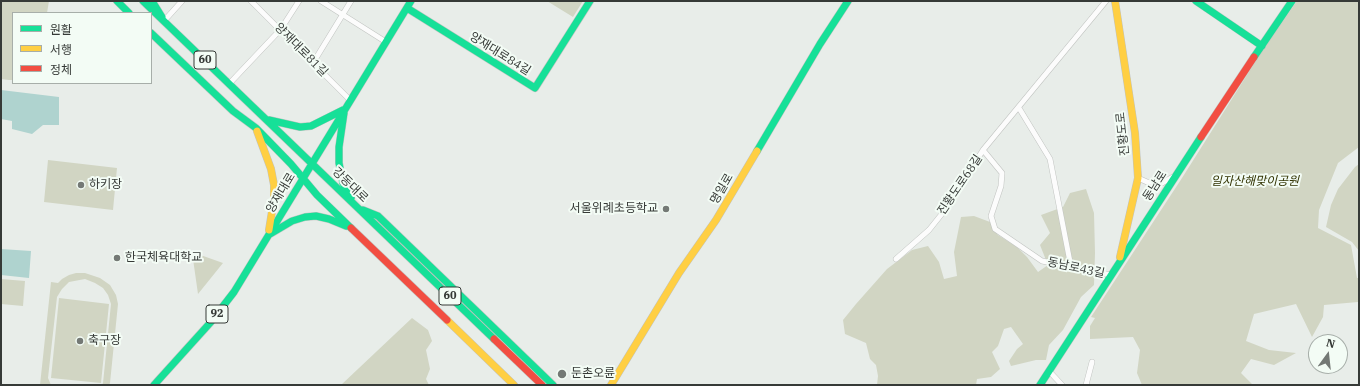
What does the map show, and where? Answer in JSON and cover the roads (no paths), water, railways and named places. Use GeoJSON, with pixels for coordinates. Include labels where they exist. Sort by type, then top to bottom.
{"type":"FeatureCollection","features":[{"type":"Feature","properties":{"kind":"main road"},"geometry":{"type":"LineString","coordinates":[[117,1],[129,12]]}},
{"type":"Feature","properties":{"kind":"main road","name":"강동대로"},"geometry":{"type":"LineString","coordinates":[[143,1],[541,385]]}},
{"type":"Feature","properties":{"kind":"main road"},"geometry":{"type":"LineString","coordinates":[[152,1],[164,21]]}},
{"type":"Feature","properties":{"kind":"main road","name":"양재대로"},"geometry":{"type":"LineString","coordinates":[[154,385],[210,324],[234,292],[411,1]]}},
{"type":"Feature","properties":{"kind":"main road","name":"양재대로84길"},"geometry":{"type":"LineString","coordinates":[[407,8],[535,88],[590,1]]}},
{"type":"Feature","properties":{"kind":"main road","name":"명일로"},"geometry":{"type":"LineString","coordinates":[[611,385],[679,274],[716,220],[848,1]]}},
{"type":"Feature","properties":{"kind":"main road","name":"진황도로"},"geometry":{"type":"LineString","coordinates":[[1115,1],[1135,133],[1138,178],[1119,263]]}},
{"type":"Feature","properties":{"kind":"main road"},"geometry":{"type":"LineString","coordinates":[[1196,1],[1262,46]]}},
{"type":"Feature","properties":{"kind":"main road","name":"동남로"},"geometry":{"type":"LineString","coordinates":[[1040,385],[1175,175],[1292,1]]}},
{"type":"Feature","properties":{"kind":"main road","name":"60"},"geometry":{"type":"LineString","coordinates":[[152,34],[233,111],[256,128],[291,164],[316,195],[514,385]]}},
{"type":"Feature","properties":{"kind":"main road"},"geometry":{"type":"LineString","coordinates":[[267,119],[300,127],[311,126],[344,110]]}},
{"type":"Feature","properties":{"kind":"main road"},"geometry":{"type":"LineString","coordinates":[[344,110],[339,163],[343,183],[358,208],[378,216],[553,385]]}},
{"type":"Feature","properties":{"kind":"main road"},"geometry":{"type":"LineString","coordinates":[[256,128],[271,169],[274,185],[274,199],[269,235]]}},
{"type":"Feature","properties":{"kind":"main road"},"geometry":{"type":"LineString","coordinates":[[269,235],[292,221],[316,216],[328,218],[351,228]]}},
{"type":"Feature","properties":{"kind":"street"},"geometry":{"type":"LineString","coordinates":[[164,21],[182,1]]}},
{"type":"Feature","properties":{"kind":"street","name":"양재대로81길"},"geometry":{"type":"LineString","coordinates":[[251,1],[281,29],[350,100]]}},
{"type":"Feature","properties":{"kind":"street"},"geometry":{"type":"LineString","coordinates":[[229,84],[281,29],[299,1]]}},
{"type":"Feature","properties":{"kind":"street"},"geometry":{"type":"LineString","coordinates":[[321,1],[386,42]]}},
{"type":"Feature","properties":{"kind":"street"},"geometry":{"type":"LineString","coordinates":[[313,63],[351,1]]}},
{"type":"Feature","properties":{"kind":"street","name":"진황도로68길"},"geometry":{"type":"LineString","coordinates":[[896,259],[929,230],[949,205],[983,150],[1106,1]]}},
{"type":"Feature","properties":{"kind":"street"},"geometry":{"type":"LineString","coordinates":[[1019,108],[1050,159],[1071,267]]}},
{"type":"Feature","properties":{"kind":"street","name":"동남로43길"},"geometry":{"type":"LineString","coordinates":[[983,150],[1002,173],[1001,186],[991,216],[995,229],[1042,261],[1111,275]]}},
{"type":"Feature","properties":{"kind":"street"},"geometry":{"type":"LineString","coordinates":[[1138,178],[1147,182],[1162,183],[1175,175]]}},
{"type":"Feature","properties":{"kind":"street"},"geometry":{"type":"LineString","coordinates":[[1086,385],[1092,362]]}},
{"type":"Feature","properties":{"kind":"street"},"geometry":{"type":"LineString","coordinates":[[1049,371],[1062,385]]}},
{"type":"Feature","properties":{"kind":"water"},"geometry":{"type":"Polygon","coordinates":[[[1,90],[59,97],[59,125],[43,125],[32,134],[12,129],[12,121],[1,119],[1,90]]]}},
{"type":"Feature","properties":{"kind":"water"},"geometry":{"type":"Polygon","coordinates":[[[1,249],[31,251],[29,278],[1,275],[1,249]]]}},
{"type":"Feature","properties":{"kind":"place","name":"하키장"},"geometry":{"type":"Point","coordinates":[81,185]}},
{"type":"Feature","properties":{"kind":"place","name":"서울위례초등학교"},"geometry":{"type":"Point","coordinates":[666,209]}},
{"type":"Feature","properties":{"kind":"place","name":"한국체육대학교"},"geometry":{"type":"Point","coordinates":[117,258]}},
{"type":"Feature","properties":{"kind":"place","name":"축구장"},"geometry":{"type":"Point","coordinates":[80,341]}},
{"type":"Feature","properties":{"kind":"place","name":"둔촌오륜"},"geometry":{"type":"Point","coordinates":[562,374]}},
{"type":"Feature","properties":{"kind":"park label","name":"일자산해맞이공원"},"geometry":{"type":"Point","coordinates":[1255,182]}}]}
